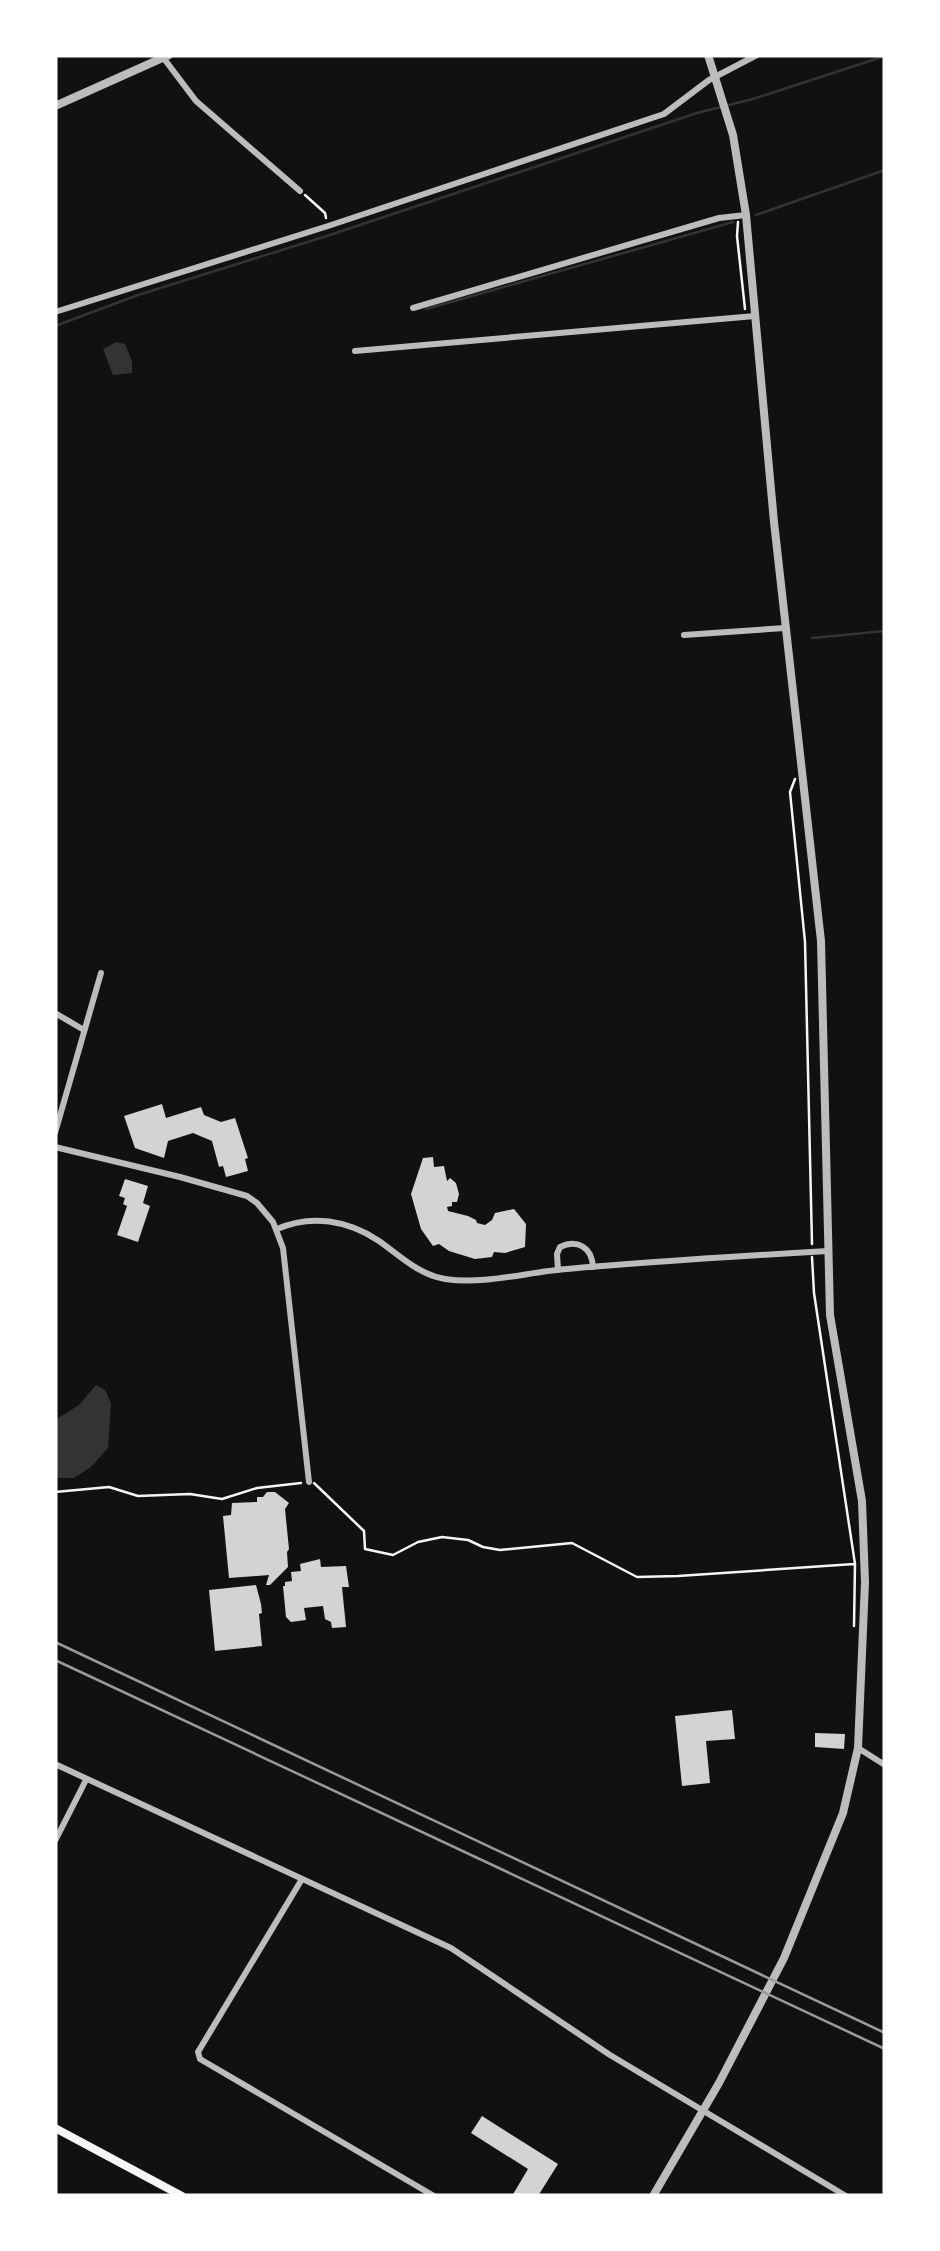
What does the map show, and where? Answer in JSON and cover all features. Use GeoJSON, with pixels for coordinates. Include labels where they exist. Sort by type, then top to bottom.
{"type":"FeatureCollection","features":[{"type":"Feature","properties":{"kind":"main road"},"geometry":{"type":"LineString","coordinates":[[55,2128],[182,2196]]}},
{"type":"Feature","properties":{"kind":"street"},"geometry":{"type":"LineString","coordinates":[[653,2196],[784,1958],[843,1814],[858,1748],[865,1582],[862,1501],[830,1316],[820,942],[750,316],[739,168],[708,55]]}},
{"type":"Feature","properties":{"kind":"street"},"geometry":{"type":"LineString","coordinates":[[55,312],[664,114],[709,80],[757,55]]}},
{"type":"Feature","properties":{"kind":"street"},"geometry":{"type":"LineString","coordinates":[[55,106],[165,56],[196,101],[300,191]]}},
{"type":"Feature","properties":{"kind":"street"},"geometry":{"type":"LineString","coordinates":[[413,308],[719,218],[742,216]]}},
{"type":"Feature","properties":{"kind":"street"},"geometry":{"type":"LineString","coordinates":[[355,351],[750,316]]}},
{"type":"Feature","properties":{"kind":"street"},"geometry":{"type":"LineString","coordinates":[[684,635],[785,628]]}},
{"type":"Feature","properties":{"kind":"street"},"geometry":{"type":"LineString","coordinates":[[55,1133],[101,973]]}},
{"type":"Feature","properties":{"kind":"street"},"geometry":{"type":"LineString","coordinates":[[55,1013],[84,1030]]}},
{"type":"Feature","properties":{"kind":"street"},"geometry":{"type":"LineString","coordinates":[[55,1147],[247,1196],[277,1229],[287,1276],[308,1482]]}},
{"type":"Feature","properties":{"kind":"street"},"geometry":{"type":"LineString","coordinates":[[277,1229],[304,1220],[345,1224],[419,1270],[440,1278],[467,1281],[593,1267],[828,1251]]}},
{"type":"Feature","properties":{"kind":"street"},"geometry":{"type":"LineString","coordinates":[[558,1270],[560,1247],[569,1243],[586,1248],[593,1258],[593,1267]]}},
{"type":"Feature","properties":{"kind":"street"},"geometry":{"type":"LineString","coordinates":[[858,1748],[885,1765]]}},
{"type":"Feature","properties":{"kind":"street"},"geometry":{"type":"LineString","coordinates":[[55,1764],[451,1948],[610,2054],[846,2196]]}},
{"type":"Feature","properties":{"kind":"street"},"geometry":{"type":"LineString","coordinates":[[55,1841],[87,1779]]}},
{"type":"Feature","properties":{"kind":"street"},"geometry":{"type":"LineString","coordinates":[[302,1879],[198,2052],[200,2059],[434,2196]]}},
{"type":"Feature","properties":{"kind":"path"},"geometry":{"type":"LineString","coordinates":[[300,191],[325,213],[328,226]]}},
{"type":"Feature","properties":{"kind":"path"},"geometry":{"type":"LineString","coordinates":[[742,216],[738,254],[750,316]]}},
{"type":"Feature","properties":{"kind":"path"},"geometry":{"type":"LineString","coordinates":[[55,1492],[109,1487],[138,1496],[190,1494],[222,1499],[257,1488],[308,1482],[314,1483],[364,1531],[366,1549],[381,1554],[394,1555],[418,1542],[442,1537],[500,1550],[572,1543],[637,1577],[855,1564],[814,1293],[805,942],[790,792],[795,779]]}},
{"type":"Feature","properties":{"kind":"shaded area"},"geometry":{"type":"Polygon","coordinates":[[[116,342],[125,344],[132,373],[113,375],[103,349],[116,342]]]}},
{"type":"Feature","properties":{"kind":"shaded area"},"geometry":{"type":"Polygon","coordinates":[[[96,1385],[105,1390],[111,1403],[108,1448],[74,1478],[55,1478],[55,1420],[79,1405],[96,1385]]]}},
{"type":"Feature","properties":{"kind":"building"},"geometry":{"type":"Polygon","coordinates":[[[162,1104],[166,1118],[201,1107],[204,1115],[221,1122],[235,1118],[248,1158],[248,1171],[226,1177],[212,1141],[193,1133],[168,1141],[164,1158],[135,1148],[124,1116],[162,1104]]]}},
{"type":"Feature","properties":{"kind":"building"},"geometry":{"type":"Polygon","coordinates":[[[433,1157],[434,1167],[444,1166],[447,1181],[450,1178],[456,1183],[457,1202],[447,1207],[448,1211],[485,1225],[495,1213],[514,1209],[526,1224],[525,1247],[475,1259],[439,1244],[433,1246],[421,1229],[411,1194],[423,1158],[433,1157]]]}},
{"type":"Feature","properties":{"kind":"building"},"geometry":{"type":"Polygon","coordinates":[[[125,1179],[148,1186],[143,1203],[150,1206],[138,1242],[117,1235],[127,1206],[123,1204],[125,1198],[119,1196],[125,1179]]]}},
{"type":"Feature","properties":{"kind":"building"},"geometry":{"type":"Polygon","coordinates":[[[275,1492],[289,1503],[285,1509],[288,1567],[270,1585],[266,1585],[269,1575],[229,1578],[223,1516],[231,1515],[232,1503],[257,1502],[257,1497],[275,1492]]]}},
{"type":"Feature","properties":{"kind":"building"},"geometry":{"type":"Polygon","coordinates":[[[320,1559],[321,1567],[346,1566],[349,1587],[342,1587],[346,1627],[332,1628],[325,1619],[323,1606],[304,1608],[306,1620],[291,1622],[286,1617],[285,1582],[292,1581],[291,1572],[301,1571],[300,1564],[320,1559]]]}},
{"type":"Feature","properties":{"kind":"building"},"geometry":{"type":"Polygon","coordinates":[[[256,1585],[262,1613],[262,1646],[215,1651],[209,1590],[256,1585]]]}},
{"type":"Feature","properties":{"kind":"building"},"geometry":{"type":"Polygon","coordinates":[[[732,1710],[735,1739],[706,1741],[710,1783],[682,1786],[675,1716],[732,1710]]]}},
{"type":"Feature","properties":{"kind":"building"},"geometry":{"type":"Polygon","coordinates":[[[815,1733],[845,1734],[844,1749],[815,1747],[815,1733]]]}},
{"type":"Feature","properties":{"kind":"building"},"geometry":{"type":"Polygon","coordinates":[[[482,2116],[558,2164],[538,2196],[512,2196],[528,2169],[471,2133],[482,2116]]]}},
{"type":"Feature","properties":{"kind":"waterway"},"geometry":{"type":"LineString","coordinates":[[55,326],[138,295],[697,113],[885,56]]}},
{"type":"Feature","properties":{"kind":"waterway"},"geometry":{"type":"LineString","coordinates":[[756,215],[885,170]]}},
{"type":"Feature","properties":{"kind":"waterway"},"geometry":{"type":"LineString","coordinates":[[426,309],[733,222]]}},
{"type":"Feature","properties":{"kind":"waterway"},"geometry":{"type":"LineString","coordinates":[[812,638],[885,631]]}},
{"type":"Feature","properties":{"kind":"railway"},"geometry":{"type":"LineString","coordinates":[[55,1642],[885,2033]]}},
{"type":"Feature","properties":{"kind":"railway"},"geometry":{"type":"LineString","coordinates":[[55,1660],[885,2049]]}}]}
